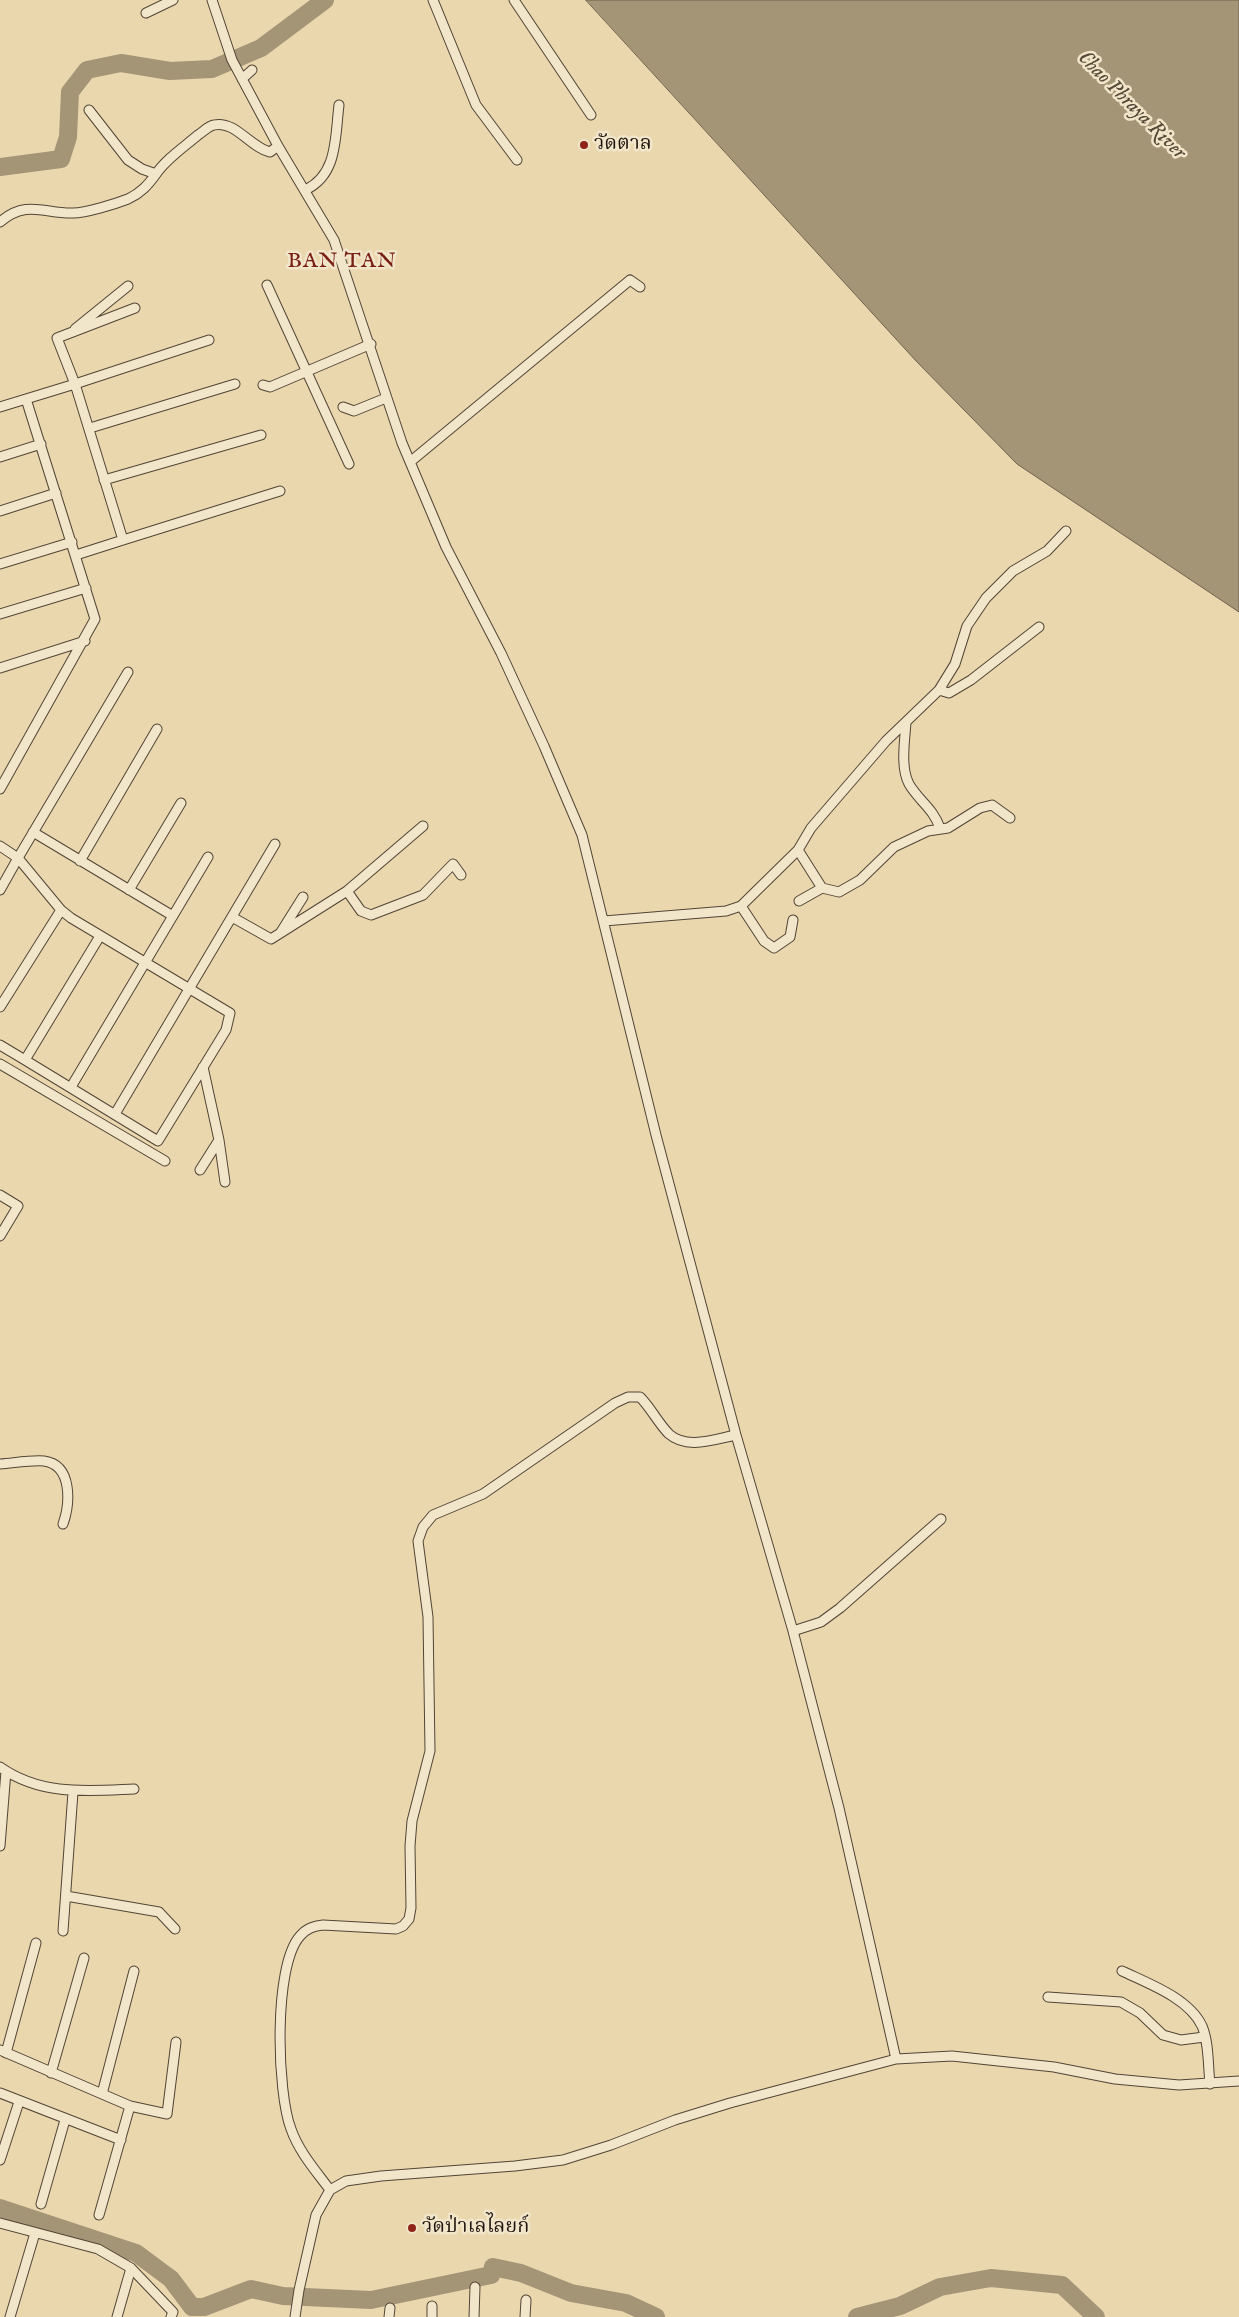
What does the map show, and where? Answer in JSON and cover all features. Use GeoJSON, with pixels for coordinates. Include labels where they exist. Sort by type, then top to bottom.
{"type":"FeatureCollection","features":[{"type":"Feature","properties":{"kind":"street"},"geometry":{"type":"LineString","coordinates":[[146,13],[173,0]]}},
{"type":"Feature","properties":{"kind":"street"},"geometry":{"type":"LineString","coordinates":[[212,0],[229,50],[241,76],[278,146],[334,240],[371,344],[386,398],[410,462],[446,547],[500,653],[544,746],[582,835],[656,1135],[736,1434],[793,1631],[839,1808],[896,2059]]}},
{"type":"Feature","properties":{"kind":"street"},"geometry":{"type":"LineString","coordinates":[[433,0],[476,105],[517,160]]}},
{"type":"Feature","properties":{"kind":"street"},"geometry":{"type":"LineString","coordinates":[[514,0],[591,115]]}},
{"type":"Feature","properties":{"kind":"street"},"geometry":{"type":"LineString","coordinates":[[241,76],[252,70]]}},
{"type":"Feature","properties":{"kind":"street"},"geometry":{"type":"LineString","coordinates":[[305,190],[317,185],[326,174],[331,161],[339,105]]}},
{"type":"Feature","properties":{"kind":"street"},"geometry":{"type":"LineString","coordinates":[[89,110],[128,160],[142,169],[156,174]]}},
{"type":"Feature","properties":{"kind":"street"},"geometry":{"type":"LineString","coordinates":[[0,222],[18,212],[39,208],[74,213],[128,198],[147,187],[156,174],[176,153],[211,125],[224,125],[252,141],[261,150],[270,152],[278,146]]}},
{"type":"Feature","properties":{"kind":"street"},"geometry":{"type":"LineString","coordinates":[[410,462],[630,280],[640,287]]}},
{"type":"Feature","properties":{"kind":"street"},"geometry":{"type":"LineString","coordinates":[[267,285],[349,464]]}},
{"type":"Feature","properties":{"kind":"street"},"geometry":{"type":"LineString","coordinates":[[69,333],[128,286]]}},
{"type":"Feature","properties":{"kind":"street"},"geometry":{"type":"LineString","coordinates":[[123,540],[90,428],[57,338],[135,308]]}},
{"type":"Feature","properties":{"kind":"street"},"geometry":{"type":"LineString","coordinates":[[0,407],[209,340]]}},
{"type":"Feature","properties":{"kind":"street"},"geometry":{"type":"LineString","coordinates":[[263,385],[270,387],[291,377],[308,373],[371,344]]}},
{"type":"Feature","properties":{"kind":"street"},"geometry":{"type":"LineString","coordinates":[[90,428],[235,384]]}},
{"type":"Feature","properties":{"kind":"street"},"geometry":{"type":"LineString","coordinates":[[343,407],[354,411],[386,398]]}},
{"type":"Feature","properties":{"kind":"street"},"geometry":{"type":"LineString","coordinates":[[0,789],[85,641],[95,619],[26,399]]}},
{"type":"Feature","properties":{"kind":"street"},"geometry":{"type":"LineString","coordinates":[[104,480],[261,435]]}},
{"type":"Feature","properties":{"kind":"street"},"geometry":{"type":"LineString","coordinates":[[0,457],[41,444]]}},
{"type":"Feature","properties":{"kind":"street"},"geometry":{"type":"LineString","coordinates":[[76,555],[280,491]]}},
{"type":"Feature","properties":{"kind":"street"},"geometry":{"type":"LineString","coordinates":[[0,511],[56,494]]}},
{"type":"Feature","properties":{"kind":"street"},"geometry":{"type":"LineString","coordinates":[[604,921],[726,911],[741,906],[798,850],[811,828],[886,741],[939,690],[955,664],[967,626],[986,598],[1012,571],[1047,551],[1066,531]]}},
{"type":"Feature","properties":{"kind":"street"},"geometry":{"type":"LineString","coordinates":[[0,564],[72,542]]}},
{"type":"Feature","properties":{"kind":"street"},"geometry":{"type":"LineString","coordinates":[[0,614],[86,588]]}},
{"type":"Feature","properties":{"kind":"street"},"geometry":{"type":"LineString","coordinates":[[939,690],[949,694],[971,680],[1039,627]]}},
{"type":"Feature","properties":{"kind":"street"},"geometry":{"type":"LineString","coordinates":[[0,668],[85,641]]}},
{"type":"Feature","properties":{"kind":"street"},"geometry":{"type":"LineString","coordinates":[[0,890],[128,672]]}},
{"type":"Feature","properties":{"kind":"street"},"geometry":{"type":"LineString","coordinates":[[906,722],[904,756],[908,781],[934,812],[940,828]]}},
{"type":"Feature","properties":{"kind":"street"},"geometry":{"type":"LineString","coordinates":[[80,861],[157,729]]}},
{"type":"Feature","properties":{"kind":"street"},"geometry":{"type":"LineString","coordinates":[[129,890],[181,803]]}},
{"type":"Feature","properties":{"kind":"street"},"geometry":{"type":"LineString","coordinates":[[799,901],[822,888],[839,892],[860,880],[894,848],[928,831],[948,828],[980,808],[992,805],[1010,818]]}},
{"type":"Feature","properties":{"kind":"street"},"geometry":{"type":"LineString","coordinates":[[232,917],[271,939],[347,891],[423,826]]}},
{"type":"Feature","properties":{"kind":"street"},"geometry":{"type":"LineString","coordinates":[[33,832],[173,916]]}},
{"type":"Feature","properties":{"kind":"street"},"geometry":{"type":"LineString","coordinates":[[115,1114],[275,844]]}},
{"type":"Feature","properties":{"kind":"street"},"geometry":{"type":"LineString","coordinates":[[0,846],[18,858],[61,910],[100,936],[230,1013],[226,1030],[158,1141],[0,1045]]}},
{"type":"Feature","properties":{"kind":"street"},"geometry":{"type":"LineString","coordinates":[[798,850],[822,888]]}},
{"type":"Feature","properties":{"kind":"street"},"geometry":{"type":"LineString","coordinates":[[71,1088],[208,857]]}},
{"type":"Feature","properties":{"kind":"street"},"geometry":{"type":"LineString","coordinates":[[347,891],[361,911],[371,915],[423,895],[453,864],[461,875]]}},
{"type":"Feature","properties":{"kind":"street"},"geometry":{"type":"LineString","coordinates":[[279,934],[303,897]]}},
{"type":"Feature","properties":{"kind":"street"},"geometry":{"type":"LineString","coordinates":[[741,906],[764,941],[774,948],[790,936],[793,920]]}},
{"type":"Feature","properties":{"kind":"street"},"geometry":{"type":"LineString","coordinates":[[0,1007],[61,910]]}},
{"type":"Feature","properties":{"kind":"street"},"geometry":{"type":"LineString","coordinates":[[25,1060],[100,936]]}},
{"type":"Feature","properties":{"kind":"street"},"geometry":{"type":"LineString","coordinates":[[0,1064],[165,1161]]}},
{"type":"Feature","properties":{"kind":"street"},"geometry":{"type":"LineString","coordinates":[[204,1067],[219,1140],[225,1182]]}},
{"type":"Feature","properties":{"kind":"street"},"geometry":{"type":"LineString","coordinates":[[200,1170],[219,1140]]}},
{"type":"Feature","properties":{"kind":"street"},"geometry":{"type":"LineString","coordinates":[[0,1195],[18,1206],[0,1236]]}},
{"type":"Feature","properties":{"kind":"street"},"geometry":{"type":"LineString","coordinates":[[330,2190],[302,2150],[291,2130],[284,2104],[280,2029],[284,1976],[299,1937],[312,1926],[396,1929],[403,1926],[409,1919],[412,1896],[410,1846],[412,1821],[430,1752],[428,1617],[418,1541],[422,1527],[433,1515],[483,1494],[594,1416],[628,1397],[640,1397],[669,1434],[679,1440],[694,1443],[736,1434]]}},
{"type":"Feature","properties":{"kind":"street"},"geometry":{"type":"LineString","coordinates":[[0,1464],[44,1461],[54,1465],[66,1482],[69,1497],[63,1524]]}},
{"type":"Feature","properties":{"kind":"street"},"geometry":{"type":"LineString","coordinates":[[793,1631],[817,1624],[840,1608],[941,1519]]}},
{"type":"Feature","properties":{"kind":"street"},"geometry":{"type":"LineString","coordinates":[[0,1846],[3,1769],[37,1784],[73,1792],[134,1789]]}},
{"type":"Feature","properties":{"kind":"street"},"geometry":{"type":"LineString","coordinates":[[63,1930],[73,1792]]}},
{"type":"Feature","properties":{"kind":"street"},"geometry":{"type":"LineString","coordinates":[[66,1896],[159,1912],[175,1929]]}},
{"type":"Feature","properties":{"kind":"street"},"geometry":{"type":"LineString","coordinates":[[36,1944],[3,2052],[130,2106],[167,2114],[176,2042]]}},
{"type":"Feature","properties":{"kind":"street"},"geometry":{"type":"LineString","coordinates":[[51,2073],[84,1958]]}},
{"type":"Feature","properties":{"kind":"street"},"geometry":{"type":"LineString","coordinates":[[102,2094],[134,1971]]}},
{"type":"Feature","properties":{"kind":"street"},"geometry":{"type":"LineString","coordinates":[[1122,1971],[1176,1999],[1192,2013],[1202,2026],[1210,2084]]}},
{"type":"Feature","properties":{"kind":"street"},"geometry":{"type":"LineString","coordinates":[[1048,1997],[1121,2002],[1140,2013],[1163,2035],[1181,2040],[1204,2038]]}},
{"type":"Feature","properties":{"kind":"street"},"geometry":{"type":"LineString","coordinates":[[295,2314],[316,2215],[330,2190],[346,2181],[381,2176],[515,2166],[563,2160],[611,2145],[675,2120],[730,2103],[896,2059],[952,2056],[1054,2067],[1124,2080],[1179,2085],[1210,2084],[1239,2080]]}},
{"type":"Feature","properties":{"kind":"street"},"geometry":{"type":"LineString","coordinates":[[0,2093],[120,2140]]}},
{"type":"Feature","properties":{"kind":"street"},"geometry":{"type":"LineString","coordinates":[[0,2160],[19,2102]]}},
{"type":"Feature","properties":{"kind":"street"},"geometry":{"type":"LineString","coordinates":[[99,2215],[130,2106]]}},
{"type":"Feature","properties":{"kind":"street"},"geometry":{"type":"LineString","coordinates":[[41,2204],[65,2120]]}},
{"type":"Feature","properties":{"kind":"street"},"geometry":{"type":"LineString","coordinates":[[0,2223],[98,2250],[131,2268],[173,2312],[171,2317]]}},
{"type":"Feature","properties":{"kind":"street"},"geometry":{"type":"LineString","coordinates":[[10,2317],[36,2233]]}},
{"type":"Feature","properties":{"kind":"street"},"geometry":{"type":"LineString","coordinates":[[117,2317],[131,2268]]}},
{"type":"Feature","properties":{"kind":"street"},"geometry":{"type":"LineString","coordinates":[[474,2317],[475,2287]]}},
{"type":"Feature","properties":{"kind":"street"},"geometry":{"type":"LineString","coordinates":[[525,2317],[526,2300]]}},
{"type":"Feature","properties":{"kind":"street"},"geometry":{"type":"LineString","coordinates":[[432,2306],[432,2317]]}},
{"type":"Feature","properties":{"kind":"water","name":"Chao Phraya River"},"geometry":{"type":"Polygon","coordinates":[[[586,0],[1239,0],[1239,612],[1017,464],[917,362],[586,0]]]}},
{"type":"Feature","properties":{"kind":"waterway"},"geometry":{"type":"LineString","coordinates":[[0,167],[61,159],[68,137],[70,92],[87,70],[121,63],[170,71],[212,69],[261,48],[325,0]]}},
{"type":"Feature","properties":{"kind":"waterway"},"geometry":{"type":"LineString","coordinates":[[0,2208],[136,2253],[171,2279],[192,2307],[204,2307],[251,2289],[283,2296],[371,2300],[491,2275],[493,2267],[521,2273],[571,2293],[626,2303],[656,2317]]}},
{"type":"Feature","properties":{"kind":"waterway"},"geometry":{"type":"LineString","coordinates":[[857,2317],[900,2306],[940,2287],[991,2278],[1062,2285],[1096,2317]]}},
{"type":"Feature","properties":{"kind":"place","name":"วัดตาล"},"geometry":{"type":"Point","coordinates":[584,145]}},
{"type":"Feature","properties":{"kind":"place","name":"วัดป่าเลไลยก์"},"geometry":{"type":"Point","coordinates":[412,2228]}},
{"type":"Feature","properties":{"kind":"district","name":"BAN TAN"},"geometry":{"type":"Point","coordinates":[342,262]}}]}
